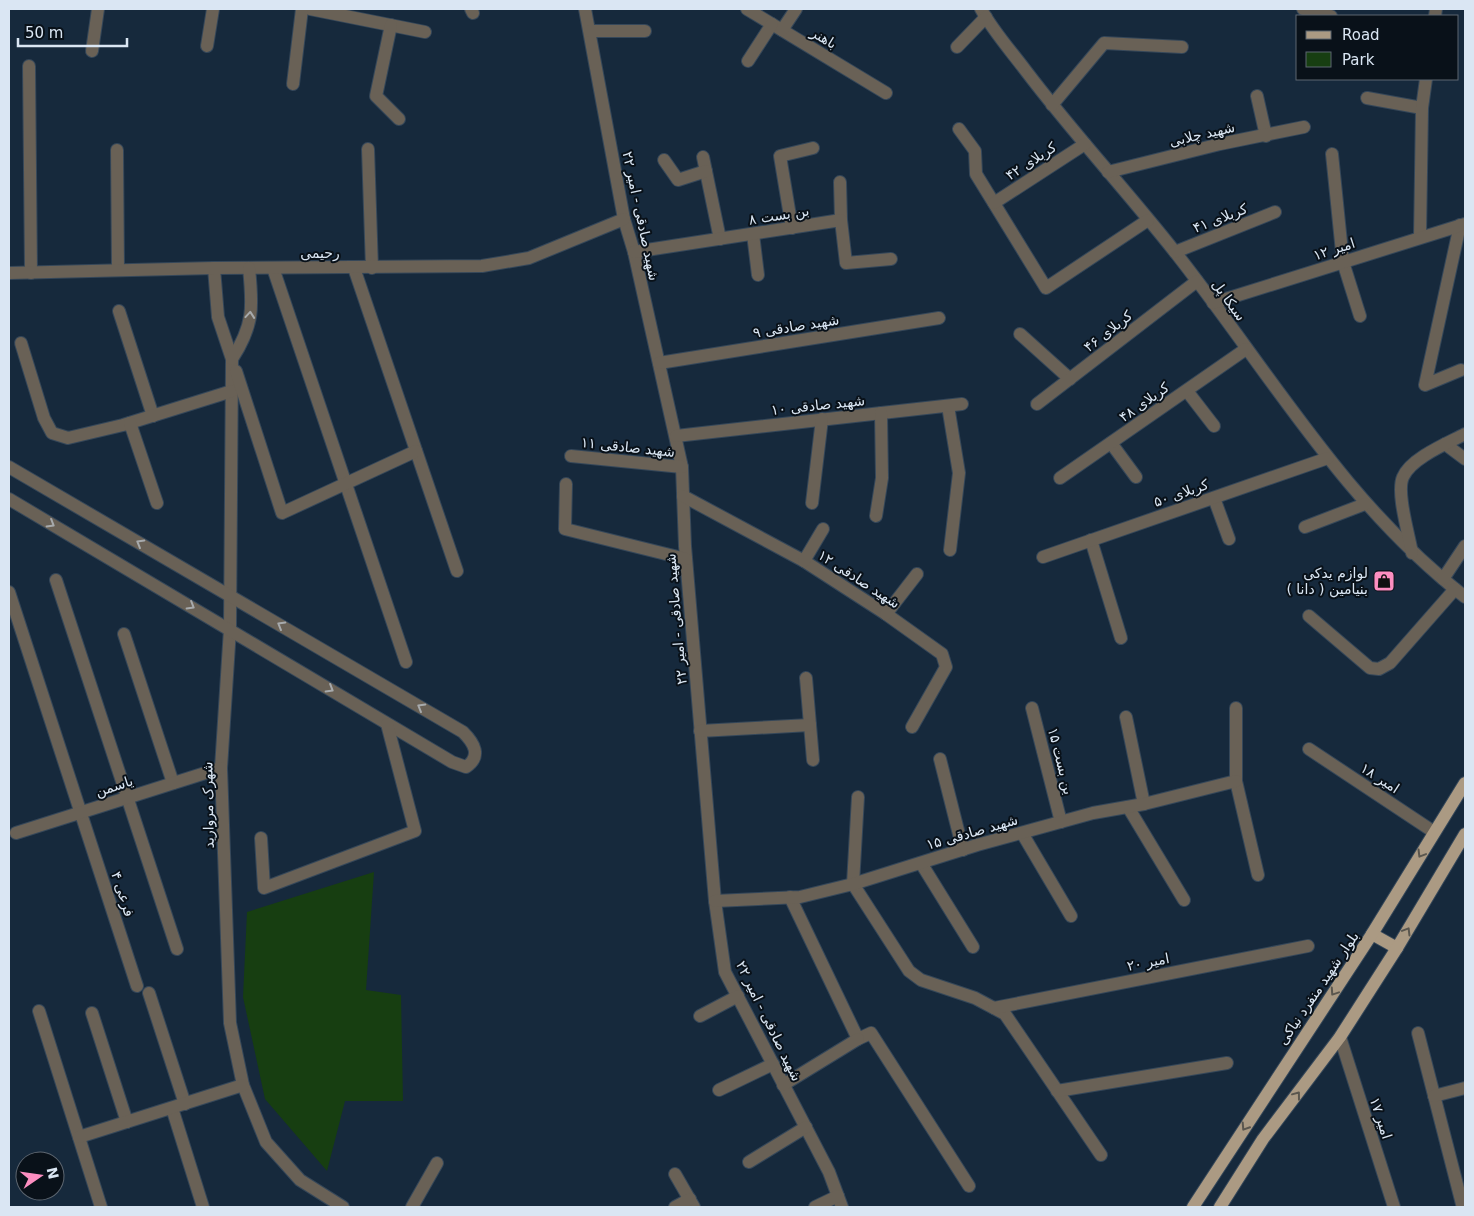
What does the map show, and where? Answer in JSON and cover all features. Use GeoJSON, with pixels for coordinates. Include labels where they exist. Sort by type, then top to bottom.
{"type":"FeatureCollection","features":[{"type":"Feature","properties":{"kind":"main road","name":"بلوار شهید منفرد نیاکی"},"geometry":{"type":"LineString","coordinates":[[1193,1207],[1372,934],[1465,783]]}},
{"type":"Feature","properties":{"kind":"main road"},"geometry":{"type":"LineString","coordinates":[[1220,1207],[1263,1139],[1340,1037],[1397,948],[1465,834]]}},
{"type":"Feature","properties":{"kind":"main road"},"geometry":{"type":"LineString","coordinates":[[1372,934],[1397,948]]}},
{"type":"Feature","properties":{"kind":"street"},"geometry":{"type":"LineString","coordinates":[[92,51],[98,9]]}},
{"type":"Feature","properties":{"kind":"street"},"geometry":{"type":"LineString","coordinates":[[207,46],[213,9]]}},
{"type":"Feature","properties":{"kind":"street"},"geometry":{"type":"LineString","coordinates":[[293,84],[302,9]]}},
{"type":"Feature","properties":{"kind":"street"},"geometry":{"type":"LineString","coordinates":[[310,9],[360,14],[391,25],[425,32]]}},
{"type":"Feature","properties":{"kind":"street","name":"شهید صادقی - امیر ۲۲"},"geometry":{"type":"LineString","coordinates":[[585,9],[624,219],[634,252],[682,467],[686,559],[700,731],[715,901],[725,972],[829,1172],[840,1202]]}},
{"type":"Feature","properties":{"kind":"street","name":"باهنر"},"geometry":{"type":"LineString","coordinates":[[747,9],[886,93]]}},
{"type":"Feature","properties":{"kind":"street"},"geometry":{"type":"LineString","coordinates":[[748,61],[777,27],[796,9]]}},
{"type":"Feature","properties":{"kind":"street"},"geometry":{"type":"LineString","coordinates":[[1303,9],[1327,15]]}},
{"type":"Feature","properties":{"kind":"street"},"geometry":{"type":"LineString","coordinates":[[957,47],[983,13]]}},
{"type":"Feature","properties":{"kind":"street","name":"سیکا پل"},"geometry":{"type":"LineString","coordinates":[[983,13],[1052,105],[1175,252],[1328,458],[1365,504],[1412,553],[1460,593]]}},
{"type":"Feature","properties":{"kind":"street"},"geometry":{"type":"LineString","coordinates":[[391,25],[376,96],[399,119]]}},
{"type":"Feature","properties":{"kind":"street"},"geometry":{"type":"LineString","coordinates":[[590,31],[645,31]]}},
{"type":"Feature","properties":{"kind":"street"},"geometry":{"type":"LineString","coordinates":[[1052,105],[1104,43],[1182,47]]}},
{"type":"Feature","properties":{"kind":"street"},"geometry":{"type":"LineString","coordinates":[[29,66],[31,273]]}},
{"type":"Feature","properties":{"kind":"street"},"geometry":{"type":"LineString","coordinates":[[1420,238],[1422,108],[1426,80]]}},
{"type":"Feature","properties":{"kind":"street"},"geometry":{"type":"LineString","coordinates":[[1258,96],[1266,136]]}},
{"type":"Feature","properties":{"kind":"street"},"geometry":{"type":"LineString","coordinates":[[1367,98],[1422,108]]}},
{"type":"Feature","properties":{"kind":"street","name":"شهید چلابی"},"geometry":{"type":"LineString","coordinates":[[1108,172],[1220,144],[1304,127]]}},
{"type":"Feature","properties":{"kind":"street"},"geometry":{"type":"LineString","coordinates":[[959,129],[975,152],[976,174],[1046,288],[1148,220]]}},
{"type":"Feature","properties":{"kind":"street","name":"کربلای ۴۲"},"geometry":{"type":"LineString","coordinates":[[994,203],[1084,144]]}},
{"type":"Feature","properties":{"kind":"street"},"geometry":{"type":"LineString","coordinates":[[792,228],[780,156],[813,148]]}},
{"type":"Feature","properties":{"kind":"street"},"geometry":{"type":"LineString","coordinates":[[368,149],[372,268]]}},
{"type":"Feature","properties":{"kind":"street"},"geometry":{"type":"LineString","coordinates":[[118,150],[118,270]]}},
{"type":"Feature","properties":{"kind":"street"},"geometry":{"type":"LineString","coordinates":[[1332,154],[1343,262],[1360,316]]}},
{"type":"Feature","properties":{"kind":"street"},"geometry":{"type":"LineString","coordinates":[[703,157],[720,239]]}},
{"type":"Feature","properties":{"kind":"street"},"geometry":{"type":"LineString","coordinates":[[664,160],[678,180],[706,171]]}},
{"type":"Feature","properties":{"kind":"street"},"geometry":{"type":"LineString","coordinates":[[840,182],[841,220],[846,263],[891,259]]}},
{"type":"Feature","properties":{"kind":"street","name":"کربلای ۴۱"},"geometry":{"type":"LineString","coordinates":[[1175,252],[1275,212]]}},
{"type":"Feature","properties":{"kind":"street","name":"رحیمی"},"geometry":{"type":"LineString","coordinates":[[9,274],[214,268],[482,266],[529,258],[624,219]]}},
{"type":"Feature","properties":{"kind":"street","name":"بن بست ۸"},"geometry":{"type":"LineString","coordinates":[[634,252],[841,220]]}},
{"type":"Feature","properties":{"kind":"street"},"geometry":{"type":"LineString","coordinates":[[1461,370],[1425,385],[1463,224]]}},
{"type":"Feature","properties":{"kind":"street","name":"امير ۱۲"},"geometry":{"type":"LineString","coordinates":[[1213,303],[1463,224]]}},
{"type":"Feature","properties":{"kind":"street"},"geometry":{"type":"LineString","coordinates":[[753,234],[758,275]]}},
{"type":"Feature","properties":{"kind":"street","name":"شهرک مروارید"},"geometry":{"type":"LineString","coordinates":[[214,268],[218,317],[232,359],[230,629],[221,768],[230,1023],[243,1085],[266,1142],[300,1180],[344,1207]]}},
{"type":"Feature","properties":{"kind":"street"},"geometry":{"type":"LineString","coordinates":[[249,268],[252,295],[250,322],[244,341],[232,359],[282,513],[416,451]]}},
{"type":"Feature","properties":{"kind":"street"},"geometry":{"type":"LineString","coordinates":[[273,268],[406,662]]}},
{"type":"Feature","properties":{"kind":"street"},"geometry":{"type":"LineString","coordinates":[[354,268],[457,571]]}},
{"type":"Feature","properties":{"kind":"street","name":"کربلای ۴۶"},"geometry":{"type":"LineString","coordinates":[[1037,404],[1197,281]]}},
{"type":"Feature","properties":{"kind":"street"},"geometry":{"type":"LineString","coordinates":[[119,311],[153,416]]}},
{"type":"Feature","properties":{"kind":"street","name":"شهید صادقی ۹"},"geometry":{"type":"LineString","coordinates":[[659,363],[939,318]]}},
{"type":"Feature","properties":{"kind":"street"},"geometry":{"type":"LineString","coordinates":[[1020,334],[1070,379]]}},
{"type":"Feature","properties":{"kind":"street"},"geometry":{"type":"LineString","coordinates":[[22,343],[44,418],[52,433],[68,438],[130,423],[232,391]]}},
{"type":"Feature","properties":{"kind":"street","name":"کربلای ۴۸"},"geometry":{"type":"LineString","coordinates":[[1060,478],[1246,349]]}},
{"type":"Feature","properties":{"kind":"street"},"geometry":{"type":"LineString","coordinates":[[1186,391],[1214,426]]}},
{"type":"Feature","properties":{"kind":"street","name":"شهید صادقی ۱۰"},"geometry":{"type":"LineString","coordinates":[[676,436],[962,404]]}},
{"type":"Feature","properties":{"kind":"street"},"geometry":{"type":"LineString","coordinates":[[948,406],[959,473],[950,550]]}},
{"type":"Feature","properties":{"kind":"street"},"geometry":{"type":"LineString","coordinates":[[876,516],[882,478],[881,413]]}},
{"type":"Feature","properties":{"kind":"street"},"geometry":{"type":"LineString","coordinates":[[812,503],[822,420]]}},
{"type":"Feature","properties":{"kind":"street"},"geometry":{"type":"LineString","coordinates":[[130,423],[157,503]]}},
{"type":"Feature","properties":{"kind":"street"},"geometry":{"type":"LineString","coordinates":[[1412,553],[1401,489],[1403,477],[1412,464],[1465,434]]}},
{"type":"Feature","properties":{"kind":"street"},"geometry":{"type":"LineString","coordinates":[[1111,443],[1136,477]]}},
{"type":"Feature","properties":{"kind":"street"},"geometry":{"type":"LineString","coordinates":[[1445,444],[1465,460]]}},
{"type":"Feature","properties":{"kind":"street","name":"شهید صادقی ۱۱"},"geometry":{"type":"LineString","coordinates":[[571,456],[682,467]]}},
{"type":"Feature","properties":{"kind":"street","name":"کربلای ۵۰"},"geometry":{"type":"LineString","coordinates":[[1043,557],[1328,458]]}},
{"type":"Feature","properties":{"kind":"street"},"geometry":{"type":"LineString","coordinates":[[9,467],[463,732],[474,743],[476,754],[473,762],[466,767],[452,762],[9,499]]}},
{"type":"Feature","properties":{"kind":"street"},"geometry":{"type":"LineString","coordinates":[[566,484],[565,529],[686,559]]}},
{"type":"Feature","properties":{"kind":"street","name":"شهید صادقی ۱۲"},"geometry":{"type":"LineString","coordinates":[[683,496],[804,561],[886,614],[942,654],[946,667],[912,727]]}},
{"type":"Feature","properties":{"kind":"street"},"geometry":{"type":"LineString","coordinates":[[1214,498],[1229,539]]}},
{"type":"Feature","properties":{"kind":"street"},"geometry":{"type":"LineString","coordinates":[[1305,527],[1365,504]]}},
{"type":"Feature","properties":{"kind":"street"},"geometry":{"type":"LineString","coordinates":[[804,561],[822,529]]}},
{"type":"Feature","properties":{"kind":"street"},"geometry":{"type":"LineString","coordinates":[[1091,540],[1121,638]]}},
{"type":"Feature","properties":{"kind":"street"},"geometry":{"type":"LineString","coordinates":[[1443,579],[1465,546]]}},
{"type":"Feature","properties":{"kind":"street"},"geometry":{"type":"LineString","coordinates":[[886,614],[917,574]]}},
{"type":"Feature","properties":{"kind":"street"},"geometry":{"type":"LineString","coordinates":[[56,580],[177,950]]}},
{"type":"Feature","properties":{"kind":"street","name":"فرعی ۴"},"geometry":{"type":"LineString","coordinates":[[9,592],[137,986]]}},
{"type":"Feature","properties":{"kind":"street"},"geometry":{"type":"LineString","coordinates":[[1308,616],[1370,668],[1379,669],[1390,663],[1460,593]]}},
{"type":"Feature","properties":{"kind":"street"},"geometry":{"type":"LineString","coordinates":[[124,634],[173,783]]}},
{"type":"Feature","properties":{"kind":"street"},"geometry":{"type":"LineString","coordinates":[[806,678],[813,760]]}},
{"type":"Feature","properties":{"kind":"street","name":"بن بست ۱۵"},"geometry":{"type":"LineString","coordinates":[[1032,708],[1060,822]]}},
{"type":"Feature","properties":{"kind":"street"},"geometry":{"type":"LineString","coordinates":[[1236,708],[1236,781],[1258,874]]}},
{"type":"Feature","properties":{"kind":"street"},"geometry":{"type":"LineString","coordinates":[[1126,717],[1144,804]]}},
{"type":"Feature","properties":{"kind":"street"},"geometry":{"type":"LineString","coordinates":[[261,838],[264,888],[416,831],[388,724]]}},
{"type":"Feature","properties":{"kind":"street"},"geometry":{"type":"LineString","coordinates":[[700,731],[810,726]]}},
{"type":"Feature","properties":{"kind":"street","name":"امیر ۱۸"},"geometry":{"type":"LineString","coordinates":[[1309,749],[1434,832]]}},
{"type":"Feature","properties":{"kind":"street"},"geometry":{"type":"LineString","coordinates":[[940,759],[963,850]]}},
{"type":"Feature","properties":{"kind":"street","name":"یاسمن"},"geometry":{"type":"LineString","coordinates":[[16,833],[221,768]]}},
{"type":"Feature","properties":{"kind":"street","name":"شهید صادقی ۱۵"},"geometry":{"type":"LineString","coordinates":[[715,901],[790,897],[852,884],[1060,822],[1144,804],[1236,781]]}},
{"type":"Feature","properties":{"kind":"street"},"geometry":{"type":"LineString","coordinates":[[858,797],[852,884],[909,971],[921,980],[975,998],[1005,1014],[1100,1155]]}},
{"type":"Feature","properties":{"kind":"street"},"geometry":{"type":"LineString","coordinates":[[1128,807],[1184,900]]}},
{"type":"Feature","properties":{"kind":"street"},"geometry":{"type":"LineString","coordinates":[[1022,833],[1071,916]]}},
{"type":"Feature","properties":{"kind":"street"},"geometry":{"type":"LineString","coordinates":[[921,863],[973,947]]}},
{"type":"Feature","properties":{"kind":"street"},"geometry":{"type":"LineString","coordinates":[[790,897],[858,1039]]}},
{"type":"Feature","properties":{"kind":"street","name":"امیر ۲۰"},"geometry":{"type":"LineString","coordinates":[[994,1008],[1308,946]]}},
{"type":"Feature","properties":{"kind":"street"},"geometry":{"type":"LineString","coordinates":[[150,993],[185,1104]]}},
{"type":"Feature","properties":{"kind":"street"},"geometry":{"type":"LineString","coordinates":[[700,1016],[738,996]]}},
{"type":"Feature","properties":{"kind":"street"},"geometry":{"type":"LineString","coordinates":[[39,1011],[101,1207]]}},
{"type":"Feature","properties":{"kind":"street"},"geometry":{"type":"LineString","coordinates":[[92,1013],[127,1122]]}},
{"type":"Feature","properties":{"kind":"street"},"geometry":{"type":"LineString","coordinates":[[784,1085],[858,1039],[871,1033],[969,1186]]}},
{"type":"Feature","properties":{"kind":"street"},"geometry":{"type":"LineString","coordinates":[[1418,1033],[1462,1204]]}},
{"type":"Feature","properties":{"kind":"street","name":"امیر ۱۷"},"geometry":{"type":"LineString","coordinates":[[1340,1037],[1394,1207]]}},
{"type":"Feature","properties":{"kind":"street"},"geometry":{"type":"LineString","coordinates":[[1057,1091],[1227,1063]]}},
{"type":"Feature","properties":{"kind":"street"},"geometry":{"type":"LineString","coordinates":[[719,1090],[773,1064]]}},
{"type":"Feature","properties":{"kind":"street"},"geometry":{"type":"LineString","coordinates":[[79,1137],[243,1085]]}},
{"type":"Feature","properties":{"kind":"street"},"geometry":{"type":"LineString","coordinates":[[1434,1096],[1465,1088]]}},
{"type":"Feature","properties":{"kind":"street"},"geometry":{"type":"LineString","coordinates":[[172,1108],[203,1207]]}},
{"type":"Feature","properties":{"kind":"street"},"geometry":{"type":"LineString","coordinates":[[749,1162],[806,1127]]}},
{"type":"Feature","properties":{"kind":"street"},"geometry":{"type":"LineString","coordinates":[[412,1207],[437,1163]]}},
{"type":"Feature","properties":{"kind":"street"},"geometry":{"type":"LineString","coordinates":[[675,1174],[692,1203],[675,1207]]}},
{"type":"Feature","properties":{"kind":"street"},"geometry":{"type":"LineString","coordinates":[[815,1207],[840,1202]]}},
{"type":"Feature","properties":{"kind":"green space"},"geometry":{"type":"Polygon","coordinates":[[[374,872],[366,990],[401,995],[403,1101],[345,1101],[327,1171],[265,1099],[243,997],[247,912],[374,872]]]}},
{"type":"Feature","properties":{"kind":"place","name":"لوازم یدکی بنیامین ( دانا )"},"geometry":{"type":"Point","coordinates":[1384,581]}}]}
